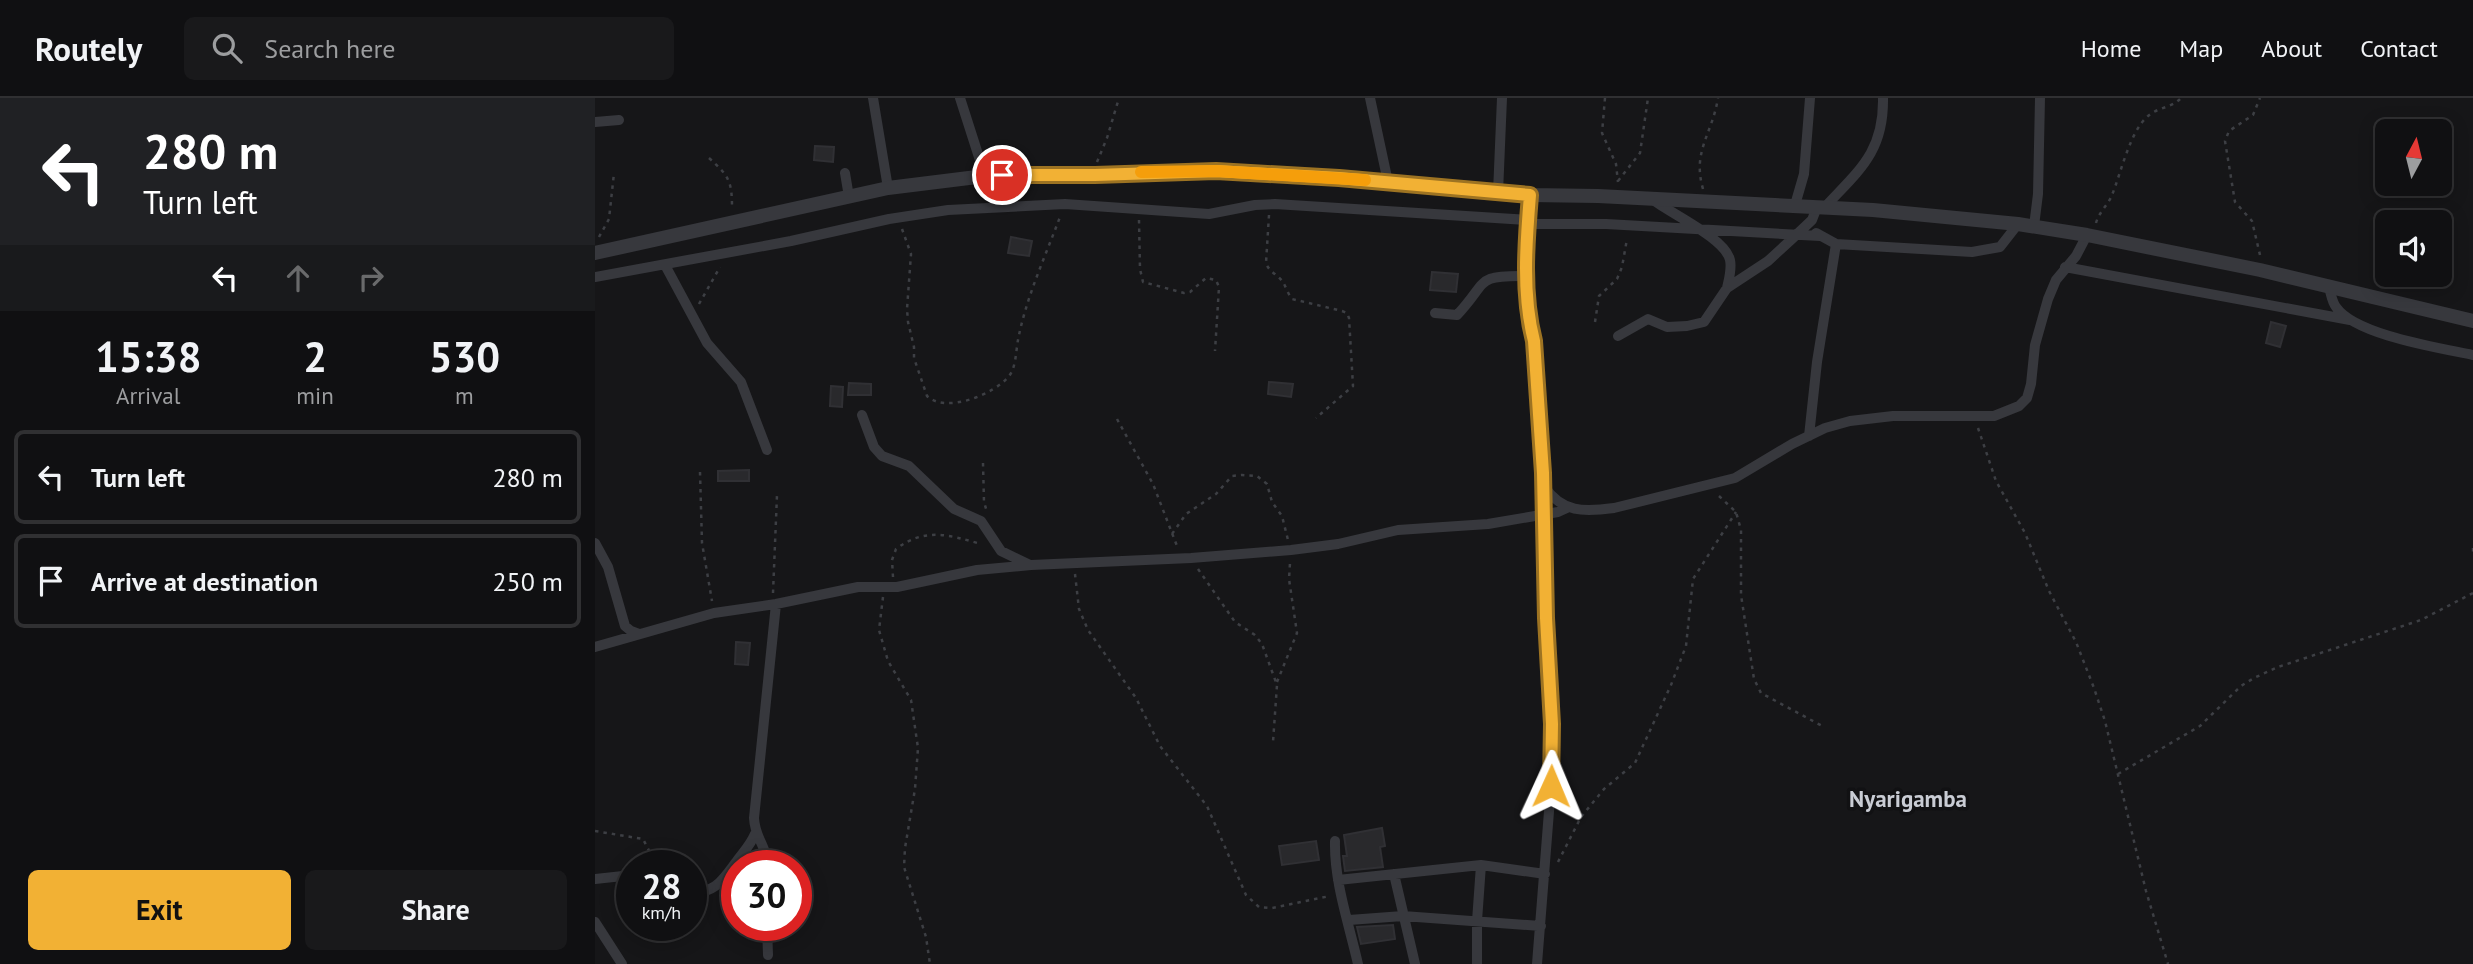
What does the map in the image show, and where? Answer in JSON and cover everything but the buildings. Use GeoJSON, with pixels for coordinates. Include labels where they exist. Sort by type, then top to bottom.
{"type":"FeatureCollection","features":[{"type":"Feature","properties":{"kind":"street"},"geometry":{"type":"LineString","coordinates":[[873,98],[888,188]]}},
{"type":"Feature","properties":{"kind":"street"},"geometry":{"type":"LineString","coordinates":[[960,98],[985,176]]}},
{"type":"Feature","properties":{"kind":"street"},"geometry":{"type":"LineString","coordinates":[[1370,98],[1388,182]]}},
{"type":"Feature","properties":{"kind":"street"},"geometry":{"type":"LineString","coordinates":[[1498,193],[1502,98]]}},
{"type":"Feature","properties":{"kind":"street"},"geometry":{"type":"LineString","coordinates":[[1795,205],[1804,174],[1810,98]]}},
{"type":"Feature","properties":{"kind":"street"},"geometry":{"type":"LineString","coordinates":[[1618,336],[1648,319],[1667,327],[1698,325],[1704,322],[1727,288],[1768,261],[1866,163],[1876,146],[1882,121],[1882,98]]}},
{"type":"Feature","properties":{"kind":"street"},"geometry":{"type":"LineString","coordinates":[[2034,226],[2038,194],[2040,98]]}},
{"type":"Feature","properties":{"kind":"street"},"geometry":{"type":"LineString","coordinates":[[595,122],[619,120]]}},
{"type":"Feature","properties":{"kind":"street"},"geometry":{"type":"LineString","coordinates":[[596,246],[732,222],[888,188],[985,176],[1216,171],[1388,182],[1530,195],[1795,205],[2018,224],[2091,236],[2260,271],[2473,321]]}},
{"type":"Feature","properties":{"kind":"street"},"geometry":{"type":"LineString","coordinates":[[845,173],[849,197]]}},
{"type":"Feature","properties":{"kind":"street"},"geometry":{"type":"LineString","coordinates":[[1530,195],[1527,276],[1544,484],[1552,724],[1551,786],[1537,964]]}},
{"type":"Feature","properties":{"kind":"street"},"geometry":{"type":"LineString","coordinates":[[1652,199],[1725,249],[1730,260],[1727,288]]}},
{"type":"Feature","properties":{"kind":"street"},"geometry":{"type":"LineString","coordinates":[[595,277],[898,218],[969,209],[1065,204],[1209,214],[1270,204],[1528,222],[1820,236]]}},
{"type":"Feature","properties":{"kind":"street"},"geometry":{"type":"LineString","coordinates":[[1807,224],[1820,236],[1836,244],[1972,252],[2000,247],[2018,224]]}},
{"type":"Feature","properties":{"kind":"street"},"geometry":{"type":"LineString","coordinates":[[1544,484],[1558,502],[1569,507],[1597,510],[1614,508],[1735,478],[1825,428],[1850,421],[1893,416],[2002,415],[2019,406],[2027,398],[2041,322],[2056,280],[2091,236]]}},
{"type":"Feature","properties":{"kind":"street"},"geometry":{"type":"LineString","coordinates":[[1809,436],[1817,362],[1836,244]]}},
{"type":"Feature","properties":{"kind":"street"},"geometry":{"type":"LineString","coordinates":[[665,265],[707,343],[741,382],[768,450]]}},
{"type":"Feature","properties":{"kind":"street"},"geometry":{"type":"LineString","coordinates":[[2066,267],[2350,320]]}},
{"type":"Feature","properties":{"kind":"street"},"geometry":{"type":"LineString","coordinates":[[1435,313],[1457,315],[1482,282],[1493,276],[1527,276]]}},
{"type":"Feature","properties":{"kind":"street"},"geometry":{"type":"LineString","coordinates":[[2329,287],[2335,306],[2350,320],[2367,329],[2473,355]]}},
{"type":"Feature","properties":{"kind":"street"},"geometry":{"type":"LineString","coordinates":[[2441,315],[2473,314]]}},
{"type":"Feature","properties":{"kind":"street"},"geometry":{"type":"LineString","coordinates":[[862,415],[874,447],[882,456],[909,466],[954,509],[981,521],[1001,551],[1031,565]]}},
{"type":"Feature","properties":{"kind":"street"},"geometry":{"type":"LineString","coordinates":[[595,647],[714,614],[775,605],[858,587],[890,587],[977,570],[1031,565],[1290,550],[1338,544],[1398,530],[1488,524],[1544,515],[1569,507]]}},
{"type":"Feature","properties":{"kind":"street"},"geometry":{"type":"LineString","coordinates":[[595,543],[608,567],[625,626],[639,634]]}},
{"type":"Feature","properties":{"kind":"street"},"geometry":{"type":"LineString","coordinates":[[707,890],[723,881],[750,847],[755,834],[756,794],[775,605]]}},
{"type":"Feature","properties":{"kind":"street"},"geometry":{"type":"LineString","coordinates":[[755,834],[764,850]]}},
{"type":"Feature","properties":{"kind":"street"},"geometry":{"type":"LineString","coordinates":[[1335,841],[1338,880],[1358,964]]}},
{"type":"Feature","properties":{"kind":"street"},"geometry":{"type":"LineString","coordinates":[[1338,880],[1481,865],[1545,873]]}},
{"type":"Feature","properties":{"kind":"street"},"geometry":{"type":"LineString","coordinates":[[1477,964],[1481,865]]}},
{"type":"Feature","properties":{"kind":"street"},"geometry":{"type":"LineString","coordinates":[[1394,874],[1415,964]]}},
{"type":"Feature","properties":{"kind":"street"},"geometry":{"type":"LineString","coordinates":[[595,879],[616,877]]}},
{"type":"Feature","properties":{"kind":"street"},"geometry":{"type":"LineString","coordinates":[[1349,920],[1403,916],[1541,926]]}},
{"type":"Feature","properties":{"kind":"street"},"geometry":{"type":"LineString","coordinates":[[595,922],[622,964]]}},
{"type":"Feature","properties":{"kind":"street"},"geometry":{"type":"LineString","coordinates":[[768,941],[768,955]]}},
{"type":"Feature","properties":{"kind":"path"},"geometry":{"type":"LineString","coordinates":[[1095,175],[1098,158],[1119,98]]}},
{"type":"Feature","properties":{"kind":"path"},"geometry":{"type":"LineString","coordinates":[[1605,98],[1601,127],[1604,140],[1616,164],[1618,198]]}},
{"type":"Feature","properties":{"kind":"path"},"geometry":{"type":"LineString","coordinates":[[1618,181],[1640,153],[1648,98]]}},
{"type":"Feature","properties":{"kind":"path"},"geometry":{"type":"LineString","coordinates":[[1707,202],[1698,167],[1702,145],[1711,130],[1718,98]]}},
{"type":"Feature","properties":{"kind":"path"},"geometry":{"type":"LineString","coordinates":[[2091,236],[2098,218],[2111,198],[2132,141],[2145,120],[2152,113],[2174,105],[2181,98]]}},
{"type":"Feature","properties":{"kind":"path"},"geometry":{"type":"LineString","coordinates":[[2260,98],[2253,115],[2229,131],[2225,141],[2235,202],[2252,221],[2260,256],[2260,271]]}},
{"type":"Feature","properties":{"kind":"path"},"geometry":{"type":"LineString","coordinates":[[709,158],[731,183],[732,222]]}},
{"type":"Feature","properties":{"kind":"path"},"geometry":{"type":"LineString","coordinates":[[596,246],[608,222],[614,173]]}},
{"type":"Feature","properties":{"kind":"path"},"geometry":{"type":"LineString","coordinates":[[898,218],[911,254],[907,309],[914,358],[927,396],[944,403],[982,396],[1010,376],[1023,320],[1065,204]]}},
{"type":"Feature","properties":{"kind":"path"},"geometry":{"type":"LineString","coordinates":[[1270,204],[1266,262],[1269,270],[1285,286],[1292,299],[1342,311],[1347,313],[1349,318],[1353,386],[1316,418]]}},
{"type":"Feature","properties":{"kind":"path"},"geometry":{"type":"LineString","coordinates":[[1139,209],[1140,269],[1143,282],[1185,293],[1206,278],[1214,278],[1218,282],[1215,351]]}},
{"type":"Feature","properties":{"kind":"path"},"geometry":{"type":"LineString","coordinates":[[1595,323],[1599,296],[1617,279],[1622,267],[1627,243],[1626,225]]}},
{"type":"Feature","properties":{"kind":"path"},"geometry":{"type":"LineString","coordinates":[[693,316],[727,253]]}},
{"type":"Feature","properties":{"kind":"path"},"geometry":{"type":"LineString","coordinates":[[1969,417],[1980,431],[1996,481],[2025,533],[2049,591],[2076,642],[2105,721],[2146,891],[2168,964]]}},
{"type":"Feature","properties":{"kind":"path"},"geometry":{"type":"LineString","coordinates":[[1117,419],[1153,484],[1172,534],[1186,558],[1235,622],[1262,643],[1277,682]]}},
{"type":"Feature","properties":{"kind":"path"},"geometry":{"type":"LineString","coordinates":[[983,463],[985,502],[990,521]]}},
{"type":"Feature","properties":{"kind":"path"},"geometry":{"type":"LineString","coordinates":[[700,472],[702,543],[714,614]]}},
{"type":"Feature","properties":{"kind":"path"},"geometry":{"type":"LineString","coordinates":[[1172,534],[1187,514],[1216,494],[1232,476],[1257,476],[1267,484],[1272,502],[1282,516],[1290,550],[1289,579],[1297,634],[1277,682],[1273,742]]}},
{"type":"Feature","properties":{"kind":"path"},"geometry":{"type":"LineString","coordinates":[[1703,487],[1718,495],[1736,512],[1741,530],[1741,595],[1754,680],[1761,693],[1824,727]]}},
{"type":"Feature","properties":{"kind":"path"},"geometry":{"type":"LineString","coordinates":[[775,605],[777,495]]}},
{"type":"Feature","properties":{"kind":"path"},"geometry":{"type":"LineString","coordinates":[[1545,873],[1557,864],[1581,817],[1598,796],[1635,763],[1686,646],[1693,579],[1736,512]]}},
{"type":"Feature","properties":{"kind":"path"},"geometry":{"type":"LineString","coordinates":[[930,964],[926,937],[904,867],[918,748],[911,700],[888,661],[879,630],[890,587],[893,554],[901,545],[925,534],[937,534],[1001,551]]}},
{"type":"Feature","properties":{"kind":"path"},"geometry":{"type":"LineString","coordinates":[[1073,563],[1079,609],[1088,629],[1136,698],[1160,747],[1207,806],[1246,895],[1259,907],[1272,908],[1342,893]]}},
{"type":"Feature","properties":{"kind":"path"},"geometry":{"type":"LineString","coordinates":[[2117,774],[2200,726],[2254,678],[2278,667],[2421,620],[2473,593]]}},
{"type":"Feature","properties":{"kind":"path"},"geometry":{"type":"LineString","coordinates":[[595,831],[643,839],[649,850]]}},
{"type":"Feature","properties":{"kind":"slow traffic"},"geometry":{"type":"LineString","coordinates":[[1141,172],[1273,173],[1365,180]]}},
{"type":"Feature","properties":{"kind":"district","name":"Nyarigamba"},"geometry":{"type":"Point","coordinates":[1908,798]}},
{"type":"Feature","properties":{"kind":"route"},"geometry":{"type":"LineString","coordinates":[[1002,175],[1057,176],[1172,171],[1273,173],[1530,195],[1526,254],[1529,324],[1534,341],[1543,473],[1546,618],[1552,724],[1551,786]]}}]}
